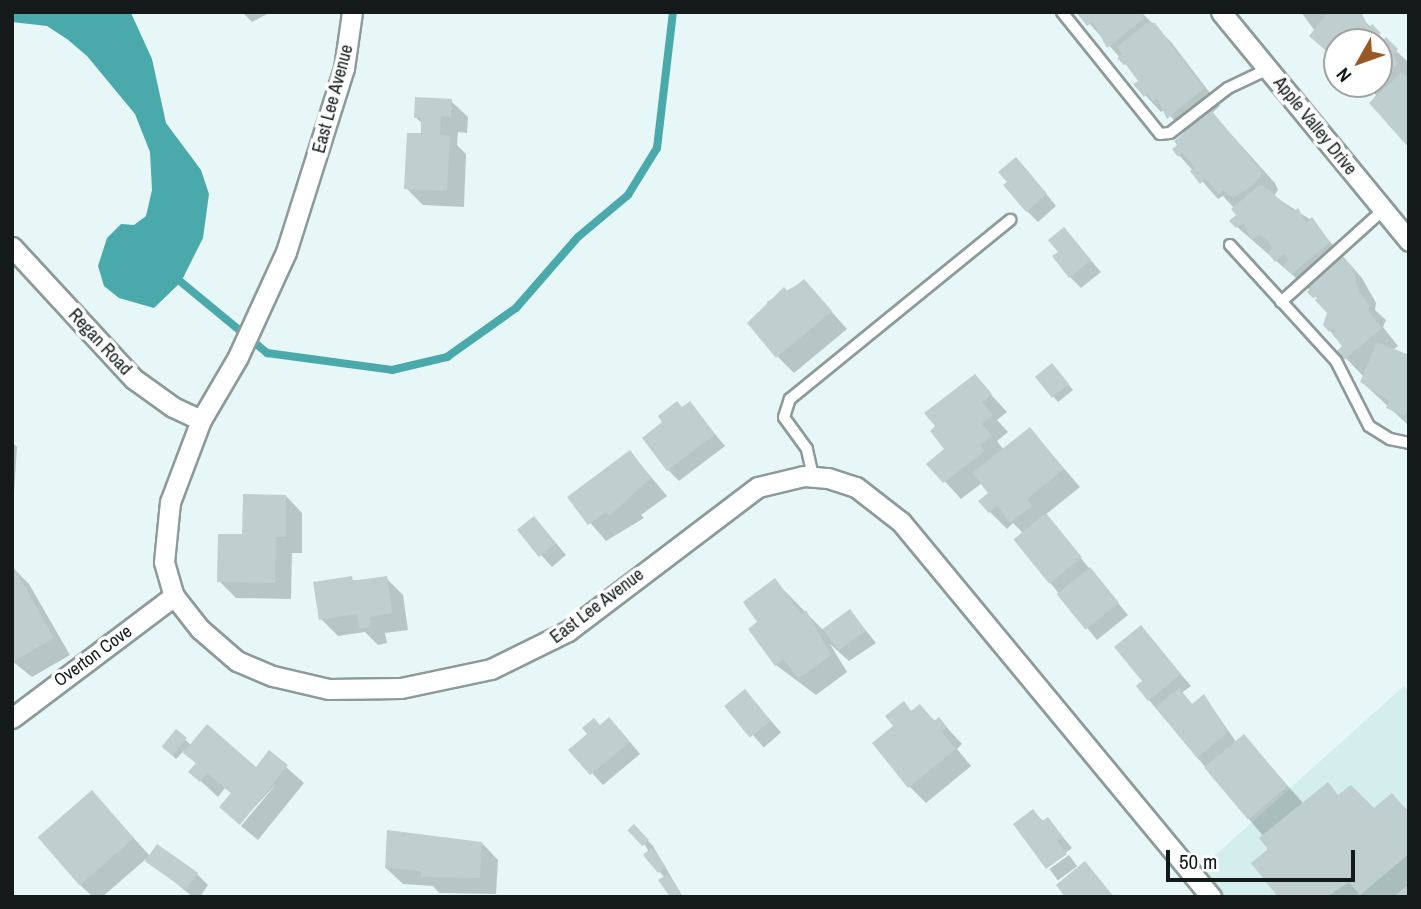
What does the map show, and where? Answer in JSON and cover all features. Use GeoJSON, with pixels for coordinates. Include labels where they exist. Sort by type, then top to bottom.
{"type":"FeatureCollection","features":[{"type":"Feature","properties":{"kind":"street","name":"East Lee Avenue"},"geometry":{"type":"LineString","coordinates":[[352,12],[344,68],[286,252],[238,357],[201,419],[179,472],[163,536],[164,562],[174,596],[217,646],[237,661],[273,676],[329,689],[422,684],[491,669],[538,649],[758,487],[813,476],[856,487],[901,522],[1211,897]]}},
{"type":"Feature","properties":{"kind":"street","name":"Apple Valley Drive"},"geometry":{"type":"LineString","coordinates":[[1221,12],[1409,241]]}},
{"type":"Feature","properties":{"kind":"street","name":"Regan Road"},"geometry":{"type":"LineString","coordinates":[[12,247],[134,379],[173,407],[201,419]]}},
{"type":"Feature","properties":{"kind":"street","name":"Overton Cove"},"geometry":{"type":"LineString","coordinates":[[12,718],[174,596]]}},
{"type":"Feature","properties":{"kind":"lane"},"geometry":{"type":"LineString","coordinates":[[1062,12],[1160,134],[1170,133],[1228,89],[1268,69]]}},
{"type":"Feature","properties":{"kind":"lane"},"geometry":{"type":"LineString","coordinates":[[1281,302],[1383,210]]}},
{"type":"Feature","properties":{"kind":"lane"},"geometry":{"type":"LineString","coordinates":[[813,476],[807,449],[784,417],[790,399],[1010,220]]}},
{"type":"Feature","properties":{"kind":"lane"},"geometry":{"type":"LineString","coordinates":[[1230,245],[1336,361],[1369,426],[1390,439],[1409,443]]}},
{"type":"Feature","properties":{"kind":"shaded area"},"geometry":{"type":"Polygon","coordinates":[[[1404,686],[1409,691],[1409,897],[1211,897],[1193,875],[1404,686]]]}},
{"type":"Feature","properties":{"kind":"water"},"geometry":{"type":"Polygon","coordinates":[[[12,12],[131,13],[152,59],[166,123],[201,170],[209,194],[203,238],[181,282],[154,308],[119,298],[104,286],[98,266],[107,238],[121,224],[134,225],[146,216],[152,190],[150,152],[135,114],[87,56],[67,39],[47,26],[12,22],[12,12]]]}},
{"type":"Feature","properties":{"kind":"building"},"geometry":{"type":"Polygon","coordinates":[[[1076,12],[1140,12],[1145,18],[1107,48],[1093,22],[1087,26],[1076,12]]]}},
{"type":"Feature","properties":{"kind":"building"},"geometry":{"type":"Polygon","coordinates":[[[1328,12],[1361,12],[1369,28],[1323,28],[1323,48],[1309,36],[1328,12]]]}},
{"type":"Feature","properties":{"kind":"building"},"geometry":{"type":"Polygon","coordinates":[[[1148,22],[1155,23],[1204,88],[1167,119],[1157,98],[1153,101],[1147,93],[1144,97],[1133,84],[1138,81],[1127,66],[1130,63],[1124,65],[1117,58],[1122,54],[1117,47],[1148,22]]]}},
{"type":"Feature","properties":{"kind":"building"},"geometry":{"type":"Polygon","coordinates":[[[1402,72],[1409,80],[1409,148],[1369,103],[1374,98],[1393,98],[1393,80],[1402,72]]]}},
{"type":"Feature","properties":{"kind":"building"},"geometry":{"type":"Polygon","coordinates":[[[415,97],[452,99],[451,117],[441,116],[440,135],[450,136],[447,191],[404,189],[407,133],[421,133],[421,118],[414,118],[415,97]]]}},
{"type":"Feature","properties":{"kind":"building"},"geometry":{"type":"Polygon","coordinates":[[[1211,110],[1263,173],[1253,185],[1233,198],[1223,190],[1218,194],[1206,179],[1200,184],[1190,171],[1195,167],[1182,153],[1178,157],[1172,149],[1177,145],[1174,141],[1211,110]]]}},
{"type":"Feature","properties":{"kind":"building"},"geometry":{"type":"Polygon","coordinates":[[[1016,157],[1047,194],[1026,212],[1003,185],[1007,182],[998,172],[1016,157]]]}},
{"type":"Feature","properties":{"kind":"building"},"geometry":{"type":"Polygon","coordinates":[[[1261,184],[1294,211],[1298,208],[1306,222],[1312,217],[1330,242],[1292,274],[1283,265],[1289,260],[1284,254],[1275,262],[1268,253],[1273,248],[1266,239],[1258,235],[1252,240],[1243,223],[1236,228],[1229,221],[1236,215],[1231,209],[1261,184]]]}},
{"type":"Feature","properties":{"kind":"building"},"geometry":{"type":"Polygon","coordinates":[[[1064,227],[1091,260],[1069,278],[1052,256],[1058,252],[1048,240],[1064,227]]]}},
{"type":"Feature","properties":{"kind":"building"},"geometry":{"type":"Polygon","coordinates":[[[1340,256],[1352,266],[1359,292],[1371,306],[1367,309],[1382,328],[1344,360],[1337,351],[1342,346],[1332,334],[1336,331],[1333,328],[1329,332],[1323,325],[1327,313],[1315,300],[1319,296],[1313,298],[1307,292],[1312,287],[1309,284],[1340,256]]]}},
{"type":"Feature","properties":{"kind":"building"},"geometry":{"type":"Polygon","coordinates":[[[804,279],[832,311],[776,358],[747,323],[784,287],[788,292],[804,279]]]}},
{"type":"Feature","properties":{"kind":"building"},"geometry":{"type":"Polygon","coordinates":[[[1377,342],[1409,355],[1409,410],[1404,416],[1386,408],[1389,401],[1360,382],[1377,342]]]}},
{"type":"Feature","properties":{"kind":"building"},"geometry":{"type":"Polygon","coordinates":[[[1052,363],[1069,384],[1052,398],[1035,377],[1052,363]]]}},
{"type":"Feature","properties":{"kind":"building"},"geometry":{"type":"Polygon","coordinates":[[[975,374],[992,394],[982,402],[993,415],[982,424],[992,436],[980,445],[985,451],[943,483],[926,464],[944,449],[930,431],[935,426],[924,413],[975,374]]]}},
{"type":"Feature","properties":{"kind":"building"},"geometry":{"type":"Polygon","coordinates":[[[677,401],[682,407],[690,401],[715,434],[667,471],[642,438],[662,422],[658,416],[677,401]]]}},
{"type":"Feature","properties":{"kind":"building"},"geometry":{"type":"Polygon","coordinates":[[[1030,427],[1064,469],[1027,499],[1032,506],[1010,523],[997,506],[989,513],[978,501],[988,493],[972,473],[1030,427]]]}},
{"type":"Feature","properties":{"kind":"building"},"geometry":{"type":"Polygon","coordinates":[[[630,450],[651,478],[609,516],[606,512],[588,525],[567,497],[630,450]]]}},
{"type":"Feature","properties":{"kind":"building"},"geometry":{"type":"Polygon","coordinates":[[[243,494],[286,495],[286,537],[276,537],[275,583],[217,582],[218,534],[242,534],[243,494]]]}},
{"type":"Feature","properties":{"kind":"building"},"geometry":{"type":"Polygon","coordinates":[[[1046,513],[1082,557],[1049,584],[1013,539],[1046,513]]]}},
{"type":"Feature","properties":{"kind":"building"},"geometry":{"type":"Polygon","coordinates":[[[534,516],[556,543],[539,557],[517,530],[534,516]]]}},
{"type":"Feature","properties":{"kind":"building"},"geometry":{"type":"Polygon","coordinates":[[[12,564],[54,638],[14,661],[12,659],[12,564]]]}},
{"type":"Feature","properties":{"kind":"building"},"geometry":{"type":"Polygon","coordinates":[[[1090,567],[1119,603],[1086,630],[1057,594],[1090,567]]]}},
{"type":"Feature","properties":{"kind":"building"},"geometry":{"type":"Polygon","coordinates":[[[352,576],[353,581],[387,576],[392,613],[370,617],[371,627],[359,629],[357,614],[319,620],[313,582],[352,576]]]}},
{"type":"Feature","properties":{"kind":"building"},"geometry":{"type":"Polygon","coordinates":[[[775,578],[801,614],[806,610],[831,655],[798,679],[784,659],[775,666],[748,629],[757,622],[743,602],[775,578]]]}},
{"type":"Feature","properties":{"kind":"building"},"geometry":{"type":"Polygon","coordinates":[[[850,609],[866,631],[838,651],[822,629],[850,609]]]}},
{"type":"Feature","properties":{"kind":"building"},"geometry":{"type":"Polygon","coordinates":[[[1141,625],[1181,674],[1148,701],[1136,686],[1142,681],[1114,647],[1141,625]]]}},
{"type":"Feature","properties":{"kind":"building"},"geometry":{"type":"Polygon","coordinates":[[[1179,688],[1192,704],[1204,694],[1228,732],[1197,758],[1155,707],[1179,688]]]}},
{"type":"Feature","properties":{"kind":"building"},"geometry":{"type":"Polygon","coordinates":[[[745,689],[771,721],[750,738],[724,706],[745,689]]]}},
{"type":"Feature","properties":{"kind":"building"},"geometry":{"type":"Polygon","coordinates":[[[904,701],[911,711],[920,704],[934,721],[939,717],[947,727],[941,731],[956,749],[908,788],[872,743],[893,726],[885,716],[904,701]]]}},
{"type":"Feature","properties":{"kind":"building"},"geometry":{"type":"Polygon","coordinates":[[[609,717],[630,742],[590,775],[568,750],[587,734],[582,728],[594,718],[600,725],[609,717]]]}},
{"type":"Feature","properties":{"kind":"building"},"geometry":{"type":"Polygon","coordinates":[[[207,724],[256,767],[269,750],[288,765],[240,825],[219,807],[231,793],[207,773],[200,782],[188,772],[196,763],[183,753],[207,724]]]}},
{"type":"Feature","properties":{"kind":"building"},"geometry":{"type":"Polygon","coordinates":[[[176,729],[187,738],[172,756],[162,747],[176,729]]]}},
{"type":"Feature","properties":{"kind":"building"},"geometry":{"type":"Polygon","coordinates":[[[1244,734],[1288,786],[1248,820],[1204,767],[1244,734]]]}},
{"type":"Feature","properties":{"kind":"building"},"geometry":{"type":"Polygon","coordinates":[[[1328,782],[1338,795],[1351,785],[1374,808],[1392,793],[1409,814],[1409,854],[1360,895],[1349,882],[1327,897],[1278,897],[1251,863],[1268,849],[1259,838],[1328,782]]]}},
{"type":"Feature","properties":{"kind":"building"},"geometry":{"type":"Polygon","coordinates":[[[92,790],[134,838],[80,886],[38,837],[92,790]]]}},
{"type":"Feature","properties":{"kind":"building"},"geometry":{"type":"Polygon","coordinates":[[[1033,809],[1042,821],[1048,817],[1063,837],[1057,841],[1067,854],[1046,869],[1013,824],[1033,809]]]}},
{"type":"Feature","properties":{"kind":"building"},"geometry":{"type":"Polygon","coordinates":[[[634,824],[649,840],[642,846],[627,830],[634,824]]]}},
{"type":"Feature","properties":{"kind":"building"},"geometry":{"type":"Polygon","coordinates":[[[387,830],[482,842],[480,878],[421,877],[421,871],[385,868],[387,830]]]}},
{"type":"Feature","properties":{"kind":"building"},"geometry":{"type":"Polygon","coordinates":[[[157,844],[198,873],[186,890],[145,861],[157,844]]]}},
{"type":"Feature","properties":{"kind":"building"},"geometry":{"type":"Polygon","coordinates":[[[652,847],[666,867],[658,873],[643,855],[652,847]]]}},
{"type":"Feature","properties":{"kind":"building"},"geometry":{"type":"Polygon","coordinates":[[[1085,861],[1114,897],[1065,897],[1056,885],[1085,861]]]}},
{"type":"Feature","properties":{"kind":"building"},"geometry":{"type":"Polygon","coordinates":[[[668,874],[681,894],[677,897],[670,897],[658,880],[668,874]]]}},
{"type":"Feature","properties":{"kind":"building"},"geometry":{"type":"Polygon","coordinates":[[[1409,884],[1409,897],[1393,897],[1409,884]]]}},
{"type":"Feature","properties":{"kind":"waterway"},"geometry":{"type":"LineString","coordinates":[[181,282],[267,353],[392,370],[447,357],[516,308],[578,237],[628,195],[657,148],[673,12]]}}]}
